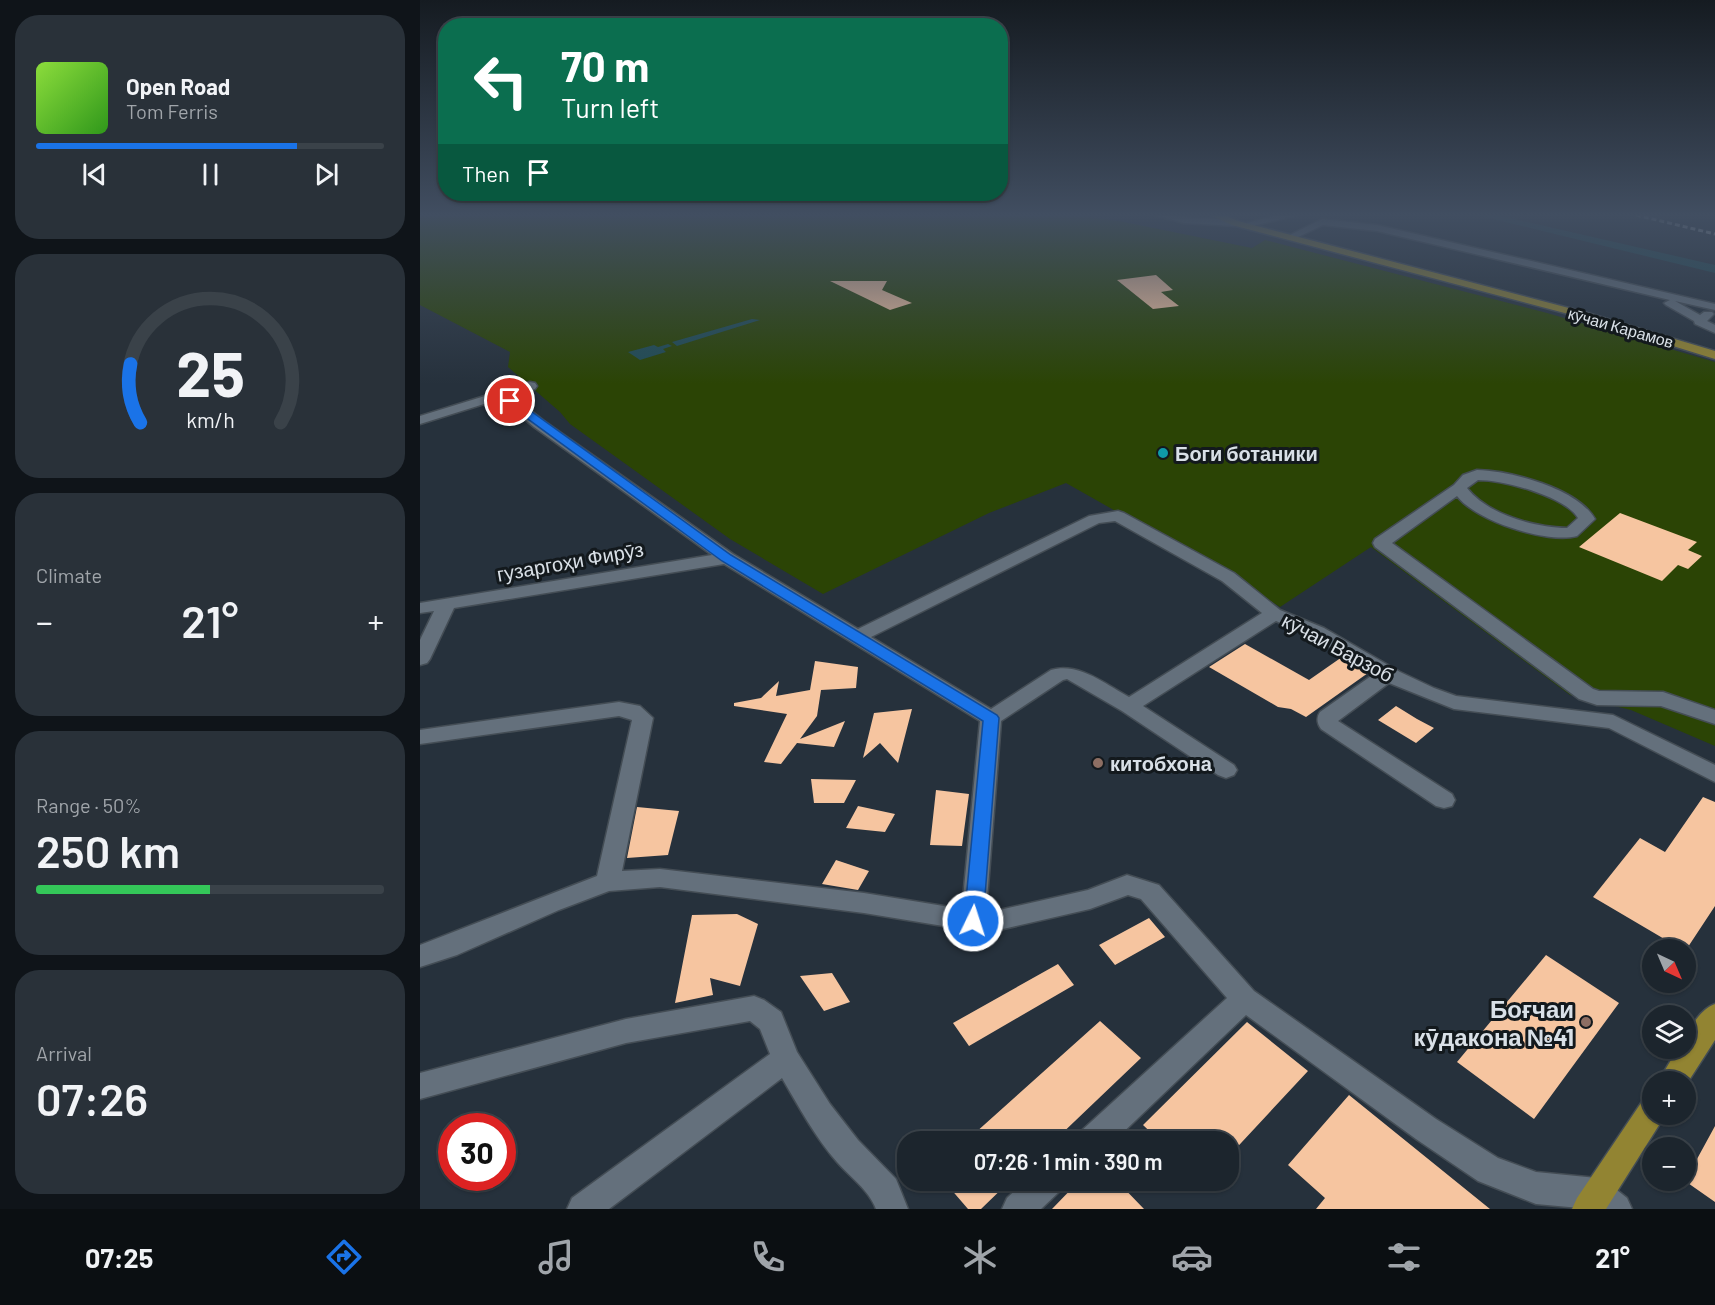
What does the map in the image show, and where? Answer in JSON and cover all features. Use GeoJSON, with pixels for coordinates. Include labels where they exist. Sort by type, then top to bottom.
{"type":"FeatureCollection","features":[{"type":"Feature","properties":{"kind":"main road","name":"кӯчаи Карамов"},"geometry":{"type":"LineString","coordinates":[[1420,271],[1580,314],[1715,355]]}},
{"type":"Feature","properties":{"kind":"main road"},"geometry":{"type":"LineString","coordinates":[[1679,1071],[1715,1016]]}},
{"type":"Feature","properties":{"kind":"main road"},"geometry":{"type":"LineString","coordinates":[[1600,1204],[1645,1125]]}},
{"type":"Feature","properties":{"kind":"street"},"geometry":{"type":"LineString","coordinates":[[1566,271],[1715,309]]}},
{"type":"Feature","properties":{"kind":"street"},"geometry":{"type":"LineString","coordinates":[[1644,290],[1700,319],[1699,322],[1715,328]]}},
{"type":"Feature","properties":{"kind":"street"},"geometry":{"type":"LineString","coordinates":[[1700,319],[1715,309]]}},
{"type":"Feature","properties":{"kind":"street"},"geometry":{"type":"LineString","coordinates":[[420,420],[530,386]]}},
{"type":"Feature","properties":{"kind":"street"},"geometry":{"type":"LineString","coordinates":[[503,395],[539,424],[727,558],[991,718]]}},
{"type":"Feature","properties":{"kind":"street"},"geometry":{"type":"LineString","coordinates":[[1459,488],[1466,499],[1481,508],[1538,530],[1571,533],[1587,519],[1583,510],[1571,502],[1510,480],[1478,475],[1465,479],[1459,488],[1381,543],[1586,694],[1598,698],[1663,699],[1715,717]]}},
{"type":"Feature","properties":{"kind":"street"},"geometry":{"type":"LineString","coordinates":[[858,636],[1095,519],[1110,515],[1118,516],[1228,577],[1274,614]]}},
{"type":"Feature","properties":{"kind":"street","name":"гузаргоҳи Фирӯз"},"geometry":{"type":"LineString","coordinates":[[420,608],[727,558]]}},
{"type":"Feature","properties":{"kind":"street"},"geometry":{"type":"LineString","coordinates":[[420,659],[447,604]]}},
{"type":"Feature","properties":{"kind":"street","name":"кӯчаи Варзоб"},"geometry":{"type":"LineString","coordinates":[[1129,706],[1274,614],[1302,624],[1422,691],[1454,702],[1613,722],[1715,774]]}},
{"type":"Feature","properties":{"kind":"street"},"geometry":{"type":"LineString","coordinates":[[973,921],[991,718],[1048,678],[1058,674],[1070,674],[1129,706],[1226,770]]}},
{"type":"Feature","properties":{"kind":"street"},"geometry":{"type":"LineString","coordinates":[[1388,674],[1327,717],[1328,724],[1444,800]]}},
{"type":"Feature","properties":{"kind":"street"},"geometry":{"type":"LineString","coordinates":[[420,737],[619,709],[633,711],[643,718],[608,882]]}},
{"type":"Feature","properties":{"kind":"street"},"geometry":{"type":"LineString","coordinates":[[420,956],[448,947],[540,907],[608,882],[660,878],[864,903],[986,923],[1090,899],[1127,885],[1137,886],[1150,892],[1245,999],[1426,1129],[1489,1170],[1536,1188],[1600,1204]]}},
{"type":"Feature","properties":{"kind":"street"},"geometry":{"type":"LineString","coordinates":[[1103,1131],[1245,999]]}},
{"type":"Feature","properties":{"kind":"street"},"geometry":{"type":"LineString","coordinates":[[420,1086],[626,1031],[754,1008],[771,1021],[786,1059],[820,1114],[847,1151],[885,1190],[892,1209]]}},
{"type":"Feature","properties":{"kind":"street"},"geometry":{"type":"LineString","coordinates":[[584,1209],[786,1059]]}},
{"type":"Feature","properties":{"kind":"street"},"geometry":{"type":"LineString","coordinates":[[1018,1209],[1037,1191]]}},
{"type":"Feature","properties":{"kind":"green space","name":"Боги ботаники"},"geometry":{"type":"Polygon","coordinates":[[[420,271],[1386,271],[1547,313],[1715,362],[1715,746],[1631,710],[1570,695],[1371,547],[1280,607],[1234,578],[1066,483],[989,513],[823,594],[730,539],[570,424],[560,412],[508,367],[510,352],[420,305],[420,271]]]}},
{"type":"Feature","properties":{"kind":"water"},"geometry":{"type":"Polygon","coordinates":[[[752,319],[760,320],[677,346],[672,342],[752,319]]]}},
{"type":"Feature","properties":{"kind":"water"},"geometry":{"type":"Polygon","coordinates":[[[668,344],[672,346],[663,349],[666,352],[640,360],[628,352],[654,345],[658,347],[668,344]]]}},
{"type":"Feature","properties":{"kind":"building"},"geometry":{"type":"Polygon","coordinates":[[[1156,275],[1173,290],[1161,292],[1179,306],[1153,309],[1117,280],[1156,275]]]}},
{"type":"Feature","properties":{"kind":"building"},"geometry":{"type":"Polygon","coordinates":[[[830,281],[887,281],[882,290],[912,303],[890,310],[830,281]]]}},
{"type":"Feature","properties":{"kind":"building"},"geometry":{"type":"Polygon","coordinates":[[[1620,513],[1697,542],[1688,550],[1702,556],[1688,569],[1678,565],[1662,581],[1579,547],[1620,513]]]}},
{"type":"Feature","properties":{"kind":"building"},"geometry":{"type":"Polygon","coordinates":[[[1245,644],[1309,680],[1342,657],[1368,673],[1306,717],[1291,709],[1278,707],[1209,667],[1245,644]]]}},
{"type":"Feature","properties":{"kind":"building"},"geometry":{"type":"Polygon","coordinates":[[[815,661],[858,667],[856,688],[821,690],[817,716],[800,739],[845,721],[834,747],[797,743],[781,764],[764,762],[787,714],[734,706],[734,703],[761,698],[779,681],[776,696],[810,690],[815,661]]]}},
{"type":"Feature","properties":{"kind":"building"},"geometry":{"type":"Polygon","coordinates":[[[1396,706],[1434,728],[1416,743],[1378,720],[1396,706]]]}},
{"type":"Feature","properties":{"kind":"building"},"geometry":{"type":"Polygon","coordinates":[[[912,709],[898,763],[880,743],[863,758],[874,713],[912,709]]]}},
{"type":"Feature","properties":{"kind":"building"},"geometry":{"type":"Polygon","coordinates":[[[811,779],[856,780],[844,803],[814,803],[811,779]]]}},
{"type":"Feature","properties":{"kind":"building"},"geometry":{"type":"Polygon","coordinates":[[[936,790],[969,794],[962,846],[930,845],[936,790]]]}},
{"type":"Feature","properties":{"kind":"building"},"geometry":{"type":"Polygon","coordinates":[[[1703,797],[1715,802],[1715,906],[1693,939],[1664,939],[1593,897],[1640,838],[1665,852],[1703,797]]]}},
{"type":"Feature","properties":{"kind":"building"},"geometry":{"type":"Polygon","coordinates":[[[858,806],[895,814],[885,832],[846,828],[858,806]]]}},
{"type":"Feature","properties":{"kind":"building"},"geometry":{"type":"Polygon","coordinates":[[[637,807],[679,811],[668,855],[627,858],[637,807]]]}},
{"type":"Feature","properties":{"kind":"building"},"geometry":{"type":"Polygon","coordinates":[[[836,860],[869,871],[858,890],[822,884],[836,860]]]}},
{"type":"Feature","properties":{"kind":"building"},"geometry":{"type":"Polygon","coordinates":[[[737,914],[758,924],[740,986],[710,978],[713,995],[675,1003],[692,915],[737,914]]]}},
{"type":"Feature","properties":{"kind":"building"},"geometry":{"type":"Polygon","coordinates":[[[1149,918],[1165,937],[1115,965],[1099,945],[1149,918]]]}},
{"type":"Feature","properties":{"kind":"building"},"geometry":{"type":"Polygon","coordinates":[[[1546,955],[1619,1003],[1534,1119],[1457,1062],[1546,955]]]}},
{"type":"Feature","properties":{"kind":"building"},"geometry":{"type":"Polygon","coordinates":[[[1058,964],[1074,985],[969,1046],[953,1023],[1058,964]]]}},
{"type":"Feature","properties":{"kind":"building"},"geometry":{"type":"Polygon","coordinates":[[[832,973],[850,1002],[824,1011],[800,976],[832,973]]]}},
{"type":"Feature","properties":{"kind":"building"},"geometry":{"type":"Polygon","coordinates":[[[1100,1021],[1141,1058],[1065,1131],[977,1131],[1100,1021]]]}},
{"type":"Feature","properties":{"kind":"building"},"geometry":{"type":"Polygon","coordinates":[[[1247,1022],[1308,1071],[1239,1145],[1239,1131],[1149,1131],[1143,1125],[1247,1022]]]}},
{"type":"Feature","properties":{"kind":"building"},"geometry":{"type":"Polygon","coordinates":[[[1349,1095],[1490,1209],[1316,1209],[1325,1198],[1288,1165],[1349,1095]]]}},
{"type":"Feature","properties":{"kind":"building"},"geometry":{"type":"Polygon","coordinates":[[[1715,1126],[1715,1202],[1696,1189],[1696,1161],[1715,1126]]]}},
{"type":"Feature","properties":{"kind":"building"},"geometry":{"type":"Polygon","coordinates":[[[952,1191],[1000,1191],[981,1209],[968,1209],[952,1191]]]}},
{"type":"Feature","properties":{"kind":"building"},"geometry":{"type":"Polygon","coordinates":[[[1069,1191],[1127,1191],[1144,1209],[1052,1209],[1069,1191]]]}},
{"type":"Feature","properties":{"kind":"place","name":"Боги ботаники"},"geometry":{"type":"Point","coordinates":[1163,453]}},
{"type":"Feature","properties":{"kind":"place","name":"китобхона"},"geometry":{"type":"Point","coordinates":[1098,763]}},
{"type":"Feature","properties":{"kind":"place","name":"Боғчаи кӯдакона №41"},"geometry":{"type":"Point","coordinates":[1586,1022]}},
{"type":"Feature","properties":{"kind":"route"},"geometry":{"type":"LineString","coordinates":[[510,401],[727,558],[991,718],[973,921]]}}]}
